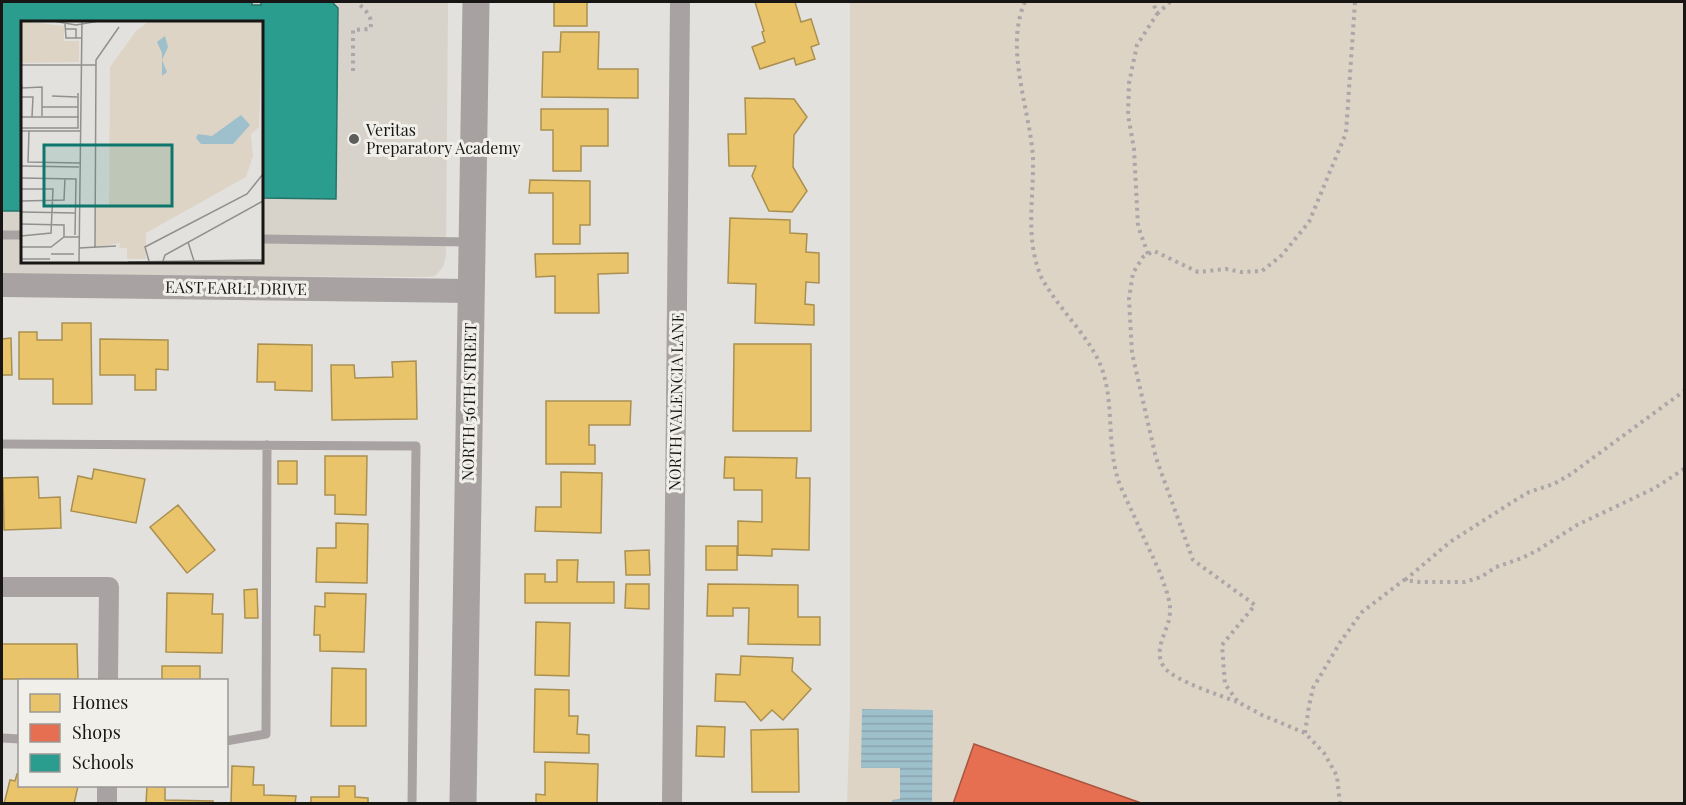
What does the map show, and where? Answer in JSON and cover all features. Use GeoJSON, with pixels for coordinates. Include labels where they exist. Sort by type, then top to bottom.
{"type":"FeatureCollection","features":[{"type":"Feature","properties":{"kind":"main road","name":"NORTH 56TH STREET"},"geometry":{"type":"LineString","coordinates":[[463,804],[476,2]]}},
{"type":"Feature","properties":{"kind":"street","name":"NORTH VALENCIA LANE"},"geometry":{"type":"LineString","coordinates":[[672,804],[680,2]]}},
{"type":"Feature","properties":{"kind":"street","name":"EAST EARLL DRIVE"},"geometry":{"type":"LineString","coordinates":[[2,285],[471,291]]}},
{"type":"Feature","properties":{"kind":"street"},"geometry":{"type":"LineString","coordinates":[[2,587],[109,588],[108,679]]}},
{"type":"Feature","properties":{"kind":"street"},"geometry":{"type":"LineString","coordinates":[[107,787],[107,804]]}},
{"type":"Feature","properties":{"kind":"lane"},"geometry":{"type":"LineString","coordinates":[[2,235],[21,235]]}},
{"type":"Feature","properties":{"kind":"lane"},"geometry":{"type":"LineString","coordinates":[[262,239],[472,242]]}},
{"type":"Feature","properties":{"kind":"lane"},"geometry":{"type":"LineString","coordinates":[[2,444],[416,446],[412,804]]}},
{"type":"Feature","properties":{"kind":"lane"},"geometry":{"type":"LineString","coordinates":[[228,741],[266,734],[267,445]]}},
{"type":"Feature","properties":{"kind":"lane"},"geometry":{"type":"LineString","coordinates":[[2,738],[18,738]]}},
{"type":"Feature","properties":{"kind":"path"},"geometry":{"type":"LineString","coordinates":[[354,71],[353,30],[370,29],[372,22],[368,13],[357,2]]}},
{"type":"Feature","properties":{"kind":"path"},"geometry":{"type":"LineString","coordinates":[[1025,2],[1020,12],[1017,35],[1018,70],[1030,128],[1033,160],[1030,216],[1032,251],[1040,277],[1094,352],[1102,369],[1107,392],[1111,456],[1118,479],[1164,580],[1169,602],[1169,619],[1161,638],[1160,654],[1163,666],[1173,676],[1238,702],[1305,733],[1324,753],[1337,776],[1340,804]]}},
{"type":"Feature","properties":{"kind":"path"},"geometry":{"type":"LineString","coordinates":[[1153,2],[1157,14]]}},
{"type":"Feature","properties":{"kind":"path"},"geometry":{"type":"LineString","coordinates":[[1148,254],[1138,226],[1137,176],[1128,115],[1129,83],[1137,45],[1157,14],[1170,2]]}},
{"type":"Feature","properties":{"kind":"path"},"geometry":{"type":"LineString","coordinates":[[1238,702],[1225,684],[1222,645],[1255,605],[1193,560],[1156,458],[1132,353],[1129,299],[1132,273],[1143,257],[1154,251],[1198,272],[1226,269],[1241,272],[1262,271],[1282,255],[1301,232],[1309,222],[1346,132],[1355,2]]}},
{"type":"Feature","properties":{"kind":"path"},"geometry":{"type":"LineString","coordinates":[[1305,733],[1313,688],[1341,641],[1362,612],[1450,542],[1528,492],[1554,484],[1571,474],[1684,391]]}},
{"type":"Feature","properties":{"kind":"path"},"geometry":{"type":"LineString","coordinates":[[1404,580],[1465,582],[1481,577],[1496,567],[1538,550],[1577,525],[1655,488],[1684,469]]}},
{"type":"Feature","properties":{"kind":"shaded area","name":"Veritas Preparatory Academy"},"geometry":{"type":"Polygon","coordinates":[[[2,2],[448,2],[446,255],[443,267],[435,276],[2,275],[2,2]]]}},
{"type":"Feature","properties":{"kind":"shaded area"},"geometry":{"type":"Polygon","coordinates":[[[850,2],[1684,2],[1684,803],[847,804],[850,710],[850,2]]]}},
{"type":"Feature","properties":{"kind":"water"},"geometry":{"type":"Polygon","coordinates":[[[862,709],[933,710],[932,803],[892,803],[892,800],[900,799],[900,768],[861,768],[862,709]]]}},
{"type":"Feature","properties":{"kind":"building: Homes"},"geometry":{"type":"Polygon","coordinates":[[[554,2],[587,2],[587,26],[554,26],[554,2]]]}},
{"type":"Feature","properties":{"kind":"building: Homes"},"geometry":{"type":"Polygon","coordinates":[[[755,2],[795,2],[801,22],[811,19],[819,44],[811,47],[815,59],[796,65],[794,58],[760,69],[752,47],[765,42],[755,2]]]}},
{"type":"Feature","properties":{"kind":"building: Homes"},"geometry":{"type":"Polygon","coordinates":[[[561,32],[599,32],[598,69],[638,69],[638,98],[542,97],[543,52],[560,52],[561,32]]]}},
{"type":"Feature","properties":{"kind":"building: Homes"},"geometry":{"type":"Polygon","coordinates":[[[745,98],[794,99],[807,117],[794,135],[793,167],[807,191],[792,212],[769,211],[752,176],[756,166],[729,166],[728,134],[746,134],[745,98]]]}},
{"type":"Feature","properties":{"kind":"building: Homes"},"geometry":{"type":"Polygon","coordinates":[[[541,109],[608,109],[608,146],[581,146],[581,171],[553,171],[553,130],[541,130],[541,109]]]}},
{"type":"Feature","properties":{"kind":"building: Homes"},"geometry":{"type":"Polygon","coordinates":[[[530,180],[590,181],[590,225],[580,225],[580,244],[553,244],[553,193],[529,193],[530,180]]]}},
{"type":"Feature","properties":{"kind":"building: Homes"},"geometry":{"type":"Polygon","coordinates":[[[730,218],[790,220],[790,233],[807,234],[806,252],[819,253],[819,283],[806,282],[805,304],[814,305],[814,325],[755,323],[756,284],[728,283],[730,218]]]}},
{"type":"Feature","properties":{"kind":"building: Homes"},"geometry":{"type":"Polygon","coordinates":[[[628,253],[628,273],[598,274],[599,313],[555,313],[555,276],[536,277],[535,254],[628,253]]]}},
{"type":"Feature","properties":{"kind":"building: Homes"},"geometry":{"type":"Polygon","coordinates":[[[62,323],[91,323],[92,404],[53,404],[53,379],[19,379],[19,332],[37,332],[37,340],[62,340],[62,323]]]}},
{"type":"Feature","properties":{"kind":"building: Homes"},"geometry":{"type":"Polygon","coordinates":[[[11,338],[12,375],[2,375],[2,339],[11,338]]]}},
{"type":"Feature","properties":{"kind":"building: Homes"},"geometry":{"type":"Polygon","coordinates":[[[100,339],[168,340],[168,370],[156,369],[156,390],[135,390],[135,375],[100,375],[100,339]]]}},
{"type":"Feature","properties":{"kind":"building: Homes"},"geometry":{"type":"Polygon","coordinates":[[[258,344],[312,345],[312,391],[275,390],[275,382],[257,382],[258,344]]]}},
{"type":"Feature","properties":{"kind":"building: Homes"},"geometry":{"type":"Polygon","coordinates":[[[734,344],[811,344],[811,431],[733,431],[734,344]]]}},
{"type":"Feature","properties":{"kind":"building: Homes"},"geometry":{"type":"Polygon","coordinates":[[[416,361],[417,419],[332,420],[331,365],[354,365],[355,378],[393,377],[392,362],[416,361]]]}},
{"type":"Feature","properties":{"kind":"building: Homes"},"geometry":{"type":"Polygon","coordinates":[[[546,401],[631,401],[630,425],[589,425],[589,445],[595,445],[595,464],[546,464],[546,401]]]}},
{"type":"Feature","properties":{"kind":"building: Homes"},"geometry":{"type":"Polygon","coordinates":[[[325,456],[367,456],[366,515],[335,514],[335,495],[325,495],[325,456]]]}},
{"type":"Feature","properties":{"kind":"building: Homes"},"geometry":{"type":"Polygon","coordinates":[[[725,457],[797,458],[796,478],[810,478],[809,550],[772,549],[772,556],[738,555],[738,521],[762,522],[762,490],[734,490],[734,478],[724,478],[725,457]]]}},
{"type":"Feature","properties":{"kind":"building: Homes"},"geometry":{"type":"Polygon","coordinates":[[[278,461],[297,461],[297,484],[278,484],[278,461]]]}},
{"type":"Feature","properties":{"kind":"building: Homes"},"geometry":{"type":"Polygon","coordinates":[[[94,469],[145,479],[136,523],[71,511],[78,476],[92,479],[94,469]]]}},
{"type":"Feature","properties":{"kind":"building: Homes"},"geometry":{"type":"Polygon","coordinates":[[[561,472],[602,473],[601,533],[535,531],[536,507],[561,507],[561,472]]]}},
{"type":"Feature","properties":{"kind":"building: Homes"},"geometry":{"type":"Polygon","coordinates":[[[38,477],[39,498],[60,497],[61,528],[4,530],[3,478],[38,477]]]}},
{"type":"Feature","properties":{"kind":"building: Homes"},"geometry":{"type":"Polygon","coordinates":[[[178,505],[215,550],[187,573],[150,527],[178,505]]]}},
{"type":"Feature","properties":{"kind":"building: Homes"},"geometry":{"type":"Polygon","coordinates":[[[336,523],[368,524],[367,583],[316,582],[317,548],[336,548],[336,523]]]}},
{"type":"Feature","properties":{"kind":"building: Homes"},"geometry":{"type":"Polygon","coordinates":[[[706,546],[737,546],[737,570],[706,570],[706,546]]]}},
{"type":"Feature","properties":{"kind":"building: Homes"},"geometry":{"type":"Polygon","coordinates":[[[649,550],[650,575],[626,575],[625,551],[649,550]]]}},
{"type":"Feature","properties":{"kind":"building: Homes"},"geometry":{"type":"Polygon","coordinates":[[[557,560],[578,560],[577,582],[614,582],[614,603],[525,603],[525,574],[545,574],[545,582],[557,582],[557,560]]]}},
{"type":"Feature","properties":{"kind":"building: Homes"},"geometry":{"type":"Polygon","coordinates":[[[626,584],[649,584],[649,609],[625,608],[626,584]]]}},
{"type":"Feature","properties":{"kind":"building: Homes"},"geometry":{"type":"Polygon","coordinates":[[[708,584],[798,585],[798,617],[820,617],[820,645],[748,644],[749,608],[733,608],[733,616],[707,616],[708,584]]]}},
{"type":"Feature","properties":{"kind":"building: Homes"},"geometry":{"type":"Polygon","coordinates":[[[257,589],[258,618],[245,618],[244,590],[257,589]]]}},
{"type":"Feature","properties":{"kind":"building: Homes"},"geometry":{"type":"Polygon","coordinates":[[[167,593],[213,594],[212,614],[223,614],[222,653],[166,652],[167,593]]]}},
{"type":"Feature","properties":{"kind":"building: Homes"},"geometry":{"type":"Polygon","coordinates":[[[325,593],[366,594],[364,652],[320,651],[320,635],[314,635],[315,606],[325,607],[325,593]]]}},
{"type":"Feature","properties":{"kind":"building: Homes"},"geometry":{"type":"Polygon","coordinates":[[[536,622],[570,623],[569,676],[535,675],[536,622]]]}},
{"type":"Feature","properties":{"kind":"building: Homes"},"geometry":{"type":"Polygon","coordinates":[[[2,644],[77,644],[78,679],[2,679],[2,644]]]}},
{"type":"Feature","properties":{"kind":"building: Homes"},"geometry":{"type":"Polygon","coordinates":[[[741,656],[793,658],[792,671],[811,689],[783,720],[772,710],[761,721],[745,702],[715,701],[716,674],[740,675],[741,656]]]}},
{"type":"Feature","properties":{"kind":"building: Homes"},"geometry":{"type":"Polygon","coordinates":[[[162,666],[200,666],[200,679],[162,679],[162,666]]]}},
{"type":"Feature","properties":{"kind":"building: Homes"},"geometry":{"type":"Polygon","coordinates":[[[332,668],[366,669],[366,726],[331,726],[332,668]]]}},
{"type":"Feature","properties":{"kind":"building: Homes"},"geometry":{"type":"Polygon","coordinates":[[[535,689],[569,690],[569,716],[578,716],[577,734],[589,735],[589,753],[534,752],[535,689]]]}},
{"type":"Feature","properties":{"kind":"building: Homes"},"geometry":{"type":"Polygon","coordinates":[[[697,726],[725,727],[724,757],[696,756],[697,726]]]}},
{"type":"Feature","properties":{"kind":"building: Homes"},"geometry":{"type":"Polygon","coordinates":[[[798,729],[799,792],[752,792],[751,730],[798,729]]]}},
{"type":"Feature","properties":{"kind":"building: Homes"},"geometry":{"type":"Polygon","coordinates":[[[545,762],[598,764],[597,804],[536,804],[536,794],[545,795],[545,762]]]}},
{"type":"Feature","properties":{"kind":"building: Homes"},"geometry":{"type":"Polygon","coordinates":[[[232,766],[254,767],[253,785],[264,785],[264,795],[296,796],[295,804],[231,804],[232,766]]]}},
{"type":"Feature","properties":{"kind":"building: Homes"},"geometry":{"type":"Polygon","coordinates":[[[17,774],[18,787],[78,787],[74,804],[4,804],[10,780],[15,781],[17,774]]]}},
{"type":"Feature","properties":{"kind":"building: Homes"},"geometry":{"type":"Polygon","coordinates":[[[339,786],[355,786],[355,797],[368,798],[368,804],[311,804],[311,797],[339,797],[339,786]]]}},
{"type":"Feature","properties":{"kind":"building: Homes"},"geometry":{"type":"Polygon","coordinates":[[[147,787],[165,787],[165,800],[213,801],[213,804],[146,804],[147,787]]]}},
{"type":"Feature","properties":{"kind":"building: Shops"},"geometry":{"type":"Polygon","coordinates":[[[974,744],[1144,804],[953,804],[974,744]]]}},
{"type":"Feature","properties":{"kind":"building: Schools"},"geometry":{"type":"Polygon","coordinates":[[[2,2],[252,2],[252,5],[261,5],[261,2],[332,2],[338,8],[336,199],[262,198],[262,21],[21,21],[21,211],[2,211],[2,2]]]}},
{"type":"Feature","properties":{"kind":"place","name":"Veritas Preparatory Academy"},"geometry":{"type":"Point","coordinates":[354,139]}}]}
